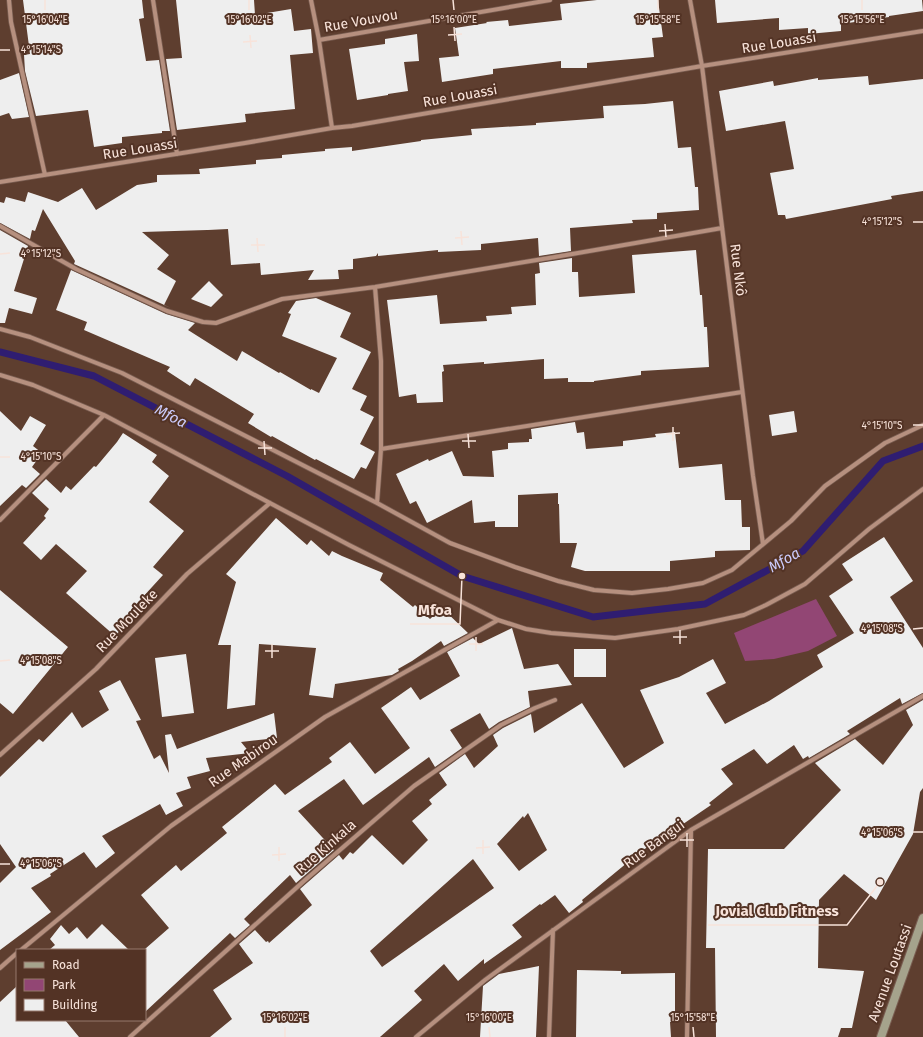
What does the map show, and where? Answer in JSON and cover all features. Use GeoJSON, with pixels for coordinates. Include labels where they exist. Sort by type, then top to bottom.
{"type":"FeatureCollection","features":[{"type":"Feature","properties":{"kind":"main road","name":"Avenue Loutassi"},"geometry":{"type":"LineString","coordinates":[[881,1037],[923,918]]}},
{"type":"Feature","properties":{"kind":"street"},"geometry":{"type":"LineString","coordinates":[[9,0],[11,22],[45,175]]}},
{"type":"Feature","properties":{"kind":"street"},"geometry":{"type":"LineString","coordinates":[[152,0],[176,154]]}},
{"type":"Feature","properties":{"kind":"street"},"geometry":{"type":"LineString","coordinates":[[311,0],[332,128]]}},
{"type":"Feature","properties":{"kind":"street","name":"Rue Vouvou"},"geometry":{"type":"LineString","coordinates":[[318,40],[550,0]]}},
{"type":"Feature","properties":{"kind":"street","name":"Rue Nkô"},"geometry":{"type":"LineString","coordinates":[[690,0],[702,66],[742,392],[763,544]]}},
{"type":"Feature","properties":{"kind":"street","name":"Rue Louassi"},"geometry":{"type":"LineString","coordinates":[[0,182],[245,144],[702,66],[923,31]]}},
{"type":"Feature","properties":{"kind":"street"},"geometry":{"type":"LineString","coordinates":[[0,226],[76,269],[167,311],[203,322],[216,323],[282,299],[375,287],[722,228]]}},
{"type":"Feature","properties":{"kind":"street"},"geometry":{"type":"LineString","coordinates":[[375,287],[381,361],[381,449],[377,503]]}},
{"type":"Feature","properties":{"kind":"street"},"geometry":{"type":"LineString","coordinates":[[0,328],[30,337],[122,373],[377,503],[450,542],[515,567],[558,581],[594,590],[632,593],[668,590],[703,584],[732,570],[791,521],[825,486],[885,443],[923,425]]}},
{"type":"Feature","properties":{"kind":"street"},"geometry":{"type":"LineString","coordinates":[[0,375],[33,385],[104,415],[349,545],[498,620],[526,629],[551,633],[615,638],[678,629],[744,615],[766,606],[804,584],[869,529],[923,489]]}},
{"type":"Feature","properties":{"kind":"street"},"geometry":{"type":"LineString","coordinates":[[381,449],[742,392]]}},
{"type":"Feature","properties":{"kind":"street"},"geometry":{"type":"LineString","coordinates":[[0,520],[104,415]]}},
{"type":"Feature","properties":{"kind":"street","name":"Rue Mouleke"},"geometry":{"type":"LineString","coordinates":[[0,756],[96,669],[187,574],[270,503]]}},
{"type":"Feature","properties":{"kind":"street","name":"Rue Mabirou"},"geometry":{"type":"LineString","coordinates":[[22,949],[171,826],[325,717],[498,620]]}},
{"type":"Feature","properties":{"kind":"street","name":"Rue Bangui"},"geometry":{"type":"LineString","coordinates":[[416,1037],[485,980],[691,830],[923,696]]}},
{"type":"Feature","properties":{"kind":"street","name":"Rue Kinkala"},"geometry":{"type":"LineString","coordinates":[[130,1037],[304,881],[414,786],[501,725],[555,700]]}},
{"type":"Feature","properties":{"kind":"street"},"geometry":{"type":"LineString","coordinates":[[687,1037],[691,830]]}},
{"type":"Feature","properties":{"kind":"street"},"geometry":{"type":"LineString","coordinates":[[549,1037],[553,930]]}},
{"type":"Feature","properties":{"kind":"street"},"geometry":{"type":"LineString","coordinates":[[0,968],[16,954]]}},
{"type":"Feature","properties":{"kind":"green space"},"geometry":{"type":"Polygon","coordinates":[[[816,599],[837,636],[808,651],[774,659],[745,661],[734,633],[816,599]]]}},
{"type":"Feature","properties":{"kind":"building"},"geometry":{"type":"Polygon","coordinates":[[[23,0],[142,0],[144,18],[139,19],[146,61],[159,60],[170,131],[122,137],[122,143],[94,147],[88,110],[36,116],[25,71],[24,55],[30,54],[23,0]]]}},
{"type":"Feature","properties":{"kind":"building"},"geometry":{"type":"Polygon","coordinates":[[[176,0],[254,0],[255,15],[291,9],[294,31],[311,29],[313,53],[290,55],[295,109],[245,114],[246,122],[177,130],[166,59],[182,58],[176,0]]]}},
{"type":"Feature","properties":{"kind":"building"},"geometry":{"type":"Polygon","coordinates":[[[597,0],[658,0],[663,37],[652,38],[654,57],[587,63],[587,68],[561,68],[561,61],[493,69],[493,74],[442,82],[439,58],[459,56],[455,28],[487,23],[486,22],[508,20],[509,26],[562,20],[560,4],[597,0]]]}},
{"type":"Feature","properties":{"kind":"building"},"geometry":{"type":"Polygon","coordinates":[[[715,0],[922,0],[923,11],[841,24],[841,31],[808,34],[808,28],[779,30],[779,18],[717,23],[715,0]]]}},
{"type":"Feature","properties":{"kind":"building"},"geometry":{"type":"Polygon","coordinates":[[[417,34],[419,61],[404,62],[408,91],[357,100],[349,49],[385,44],[385,39],[417,34]]]}},
{"type":"Feature","properties":{"kind":"building"},"geometry":{"type":"Polygon","coordinates":[[[19,73],[29,117],[12,119],[9,113],[0,116],[0,80],[19,73]]]}},
{"type":"Feature","properties":{"kind":"building"},"geometry":{"type":"Polygon","coordinates":[[[868,76],[869,85],[923,79],[923,191],[891,196],[892,199],[786,219],[785,215],[778,215],[770,173],[794,169],[785,121],[726,131],[719,91],[773,81],[774,86],[818,78],[818,80],[868,76]]]}},
{"type":"Feature","properties":{"kind":"building"},"geometry":{"type":"Polygon","coordinates":[[[673,101],[678,148],[691,147],[695,187],[698,187],[699,210],[657,213],[657,219],[632,220],[633,223],[570,228],[571,251],[539,256],[538,238],[481,244],[481,250],[438,252],[438,250],[378,256],[378,253],[376,256],[353,259],[353,269],[338,270],[339,279],[308,280],[314,270],[261,275],[260,263],[231,265],[228,229],[142,232],[169,255],[157,269],[176,281],[164,305],[74,264],[75,261],[43,209],[35,231],[32,230],[30,239],[0,223],[0,202],[4,203],[6,197],[25,202],[28,192],[58,202],[82,188],[96,210],[137,185],[157,182],[157,175],[200,174],[199,169],[256,164],[256,160],[282,158],[282,155],[325,151],[325,149],[352,147],[352,151],[421,140],[472,135],[471,129],[536,125],[536,123],[604,118],[603,106],[673,101]]]}},
{"type":"Feature","properties":{"kind":"building"},"geometry":{"type":"Polygon","coordinates":[[[0,230],[28,246],[14,291],[37,298],[32,314],[9,308],[5,323],[0,323],[0,230]]]}},
{"type":"Feature","properties":{"kind":"building"},"geometry":{"type":"Polygon","coordinates":[[[696,250],[700,295],[702,295],[704,327],[707,327],[709,367],[641,371],[641,375],[594,382],[568,382],[568,378],[544,379],[544,359],[484,364],[484,362],[443,365],[443,402],[417,403],[416,394],[399,397],[387,300],[437,295],[440,324],[487,321],[486,316],[512,314],[511,307],[536,305],[535,274],[540,273],[539,263],[572,258],[572,272],[578,272],[579,297],[635,293],[632,255],[696,250]]]}},
{"type":"Feature","properties":{"kind":"building"},"geometry":{"type":"Polygon","coordinates":[[[71,270],[166,314],[195,323],[188,330],[237,361],[242,351],[279,373],[280,372],[319,393],[337,358],[282,336],[291,314],[288,313],[296,301],[316,298],[351,313],[340,337],[371,352],[352,389],[367,396],[360,410],[374,417],[360,444],[375,452],[366,469],[361,467],[354,479],[316,459],[315,460],[248,423],[254,414],[195,378],[190,386],[167,371],[170,367],[84,330],[87,322],[56,310],[71,270]]]}},
{"type":"Feature","properties":{"kind":"building"},"geometry":{"type":"Polygon","coordinates":[[[209,281],[223,295],[211,307],[191,299],[209,281]]]}},
{"type":"Feature","properties":{"kind":"building"},"geometry":{"type":"Polygon","coordinates":[[[0,411],[21,431],[30,416],[46,425],[33,446],[42,453],[32,467],[40,474],[26,488],[22,485],[0,506],[0,411]]]}},
{"type":"Feature","properties":{"kind":"building"},"geometry":{"type":"Polygon","coordinates":[[[794,411],[797,432],[772,436],[769,415],[794,411]]]}},
{"type":"Feature","properties":{"kind":"building"},"geometry":{"type":"Polygon","coordinates":[[[575,422],[577,433],[584,432],[586,449],[623,446],[623,441],[656,437],[655,434],[675,432],[679,468],[722,464],[725,500],[741,500],[742,527],[750,527],[750,550],[715,551],[715,557],[670,561],[670,571],[585,571],[571,567],[577,543],[560,543],[558,493],[518,495],[518,527],[495,527],[495,521],[474,523],[472,500],[427,523],[416,501],[410,504],[396,474],[428,459],[429,461],[452,451],[463,476],[494,477],[492,451],[508,449],[508,443],[529,442],[529,439],[532,439],[531,429],[575,422]]]}},
{"type":"Feature","properties":{"kind":"building"},"geometry":{"type":"Polygon","coordinates":[[[123,433],[157,455],[152,462],[169,476],[149,502],[184,531],[153,567],[163,575],[131,610],[135,614],[115,636],[66,593],[87,571],[56,544],[41,560],[23,543],[46,518],[44,516],[49,509],[32,493],[46,479],[61,493],[66,486],[71,490],[94,466],[96,467],[123,433]]]}},
{"type":"Feature","properties":{"kind":"building"},"geometry":{"type":"Polygon","coordinates":[[[276,518],[307,545],[311,540],[329,556],[332,551],[383,573],[380,580],[413,607],[415,605],[430,619],[442,608],[468,633],[444,646],[441,641],[398,669],[399,671],[392,675],[335,684],[333,698],[309,695],[316,648],[259,644],[255,705],[227,709],[231,645],[218,645],[236,582],[226,574],[276,518]]]}},
{"type":"Feature","properties":{"kind":"building"},"geometry":{"type":"Polygon","coordinates":[[[884,537],[913,581],[890,597],[923,648],[923,693],[902,704],[900,698],[847,731],[850,734],[809,758],[808,756],[803,759],[794,745],[767,764],[754,749],[721,769],[733,784],[709,803],[711,805],[639,853],[582,900],[583,902],[569,913],[555,895],[541,905],[540,904],[512,925],[522,937],[484,964],[484,959],[458,981],[444,964],[414,991],[422,1000],[380,1037],[210,1037],[232,1019],[213,990],[253,963],[239,944],[255,930],[266,942],[268,941],[269,943],[312,905],[300,889],[339,855],[343,860],[350,852],[353,854],[372,835],[403,865],[428,840],[412,821],[432,804],[429,800],[447,785],[439,773],[465,754],[474,768],[498,746],[493,735],[503,728],[531,714],[534,733],[582,703],[624,768],[664,743],[640,690],[679,677],[713,659],[726,683],[706,693],[725,724],[769,701],[823,667],[817,655],[854,633],[829,596],[853,580],[842,564],[884,537]],[[528,813],[524,818],[523,816],[497,844],[519,871],[547,850],[528,813]],[[473,859],[370,951],[382,967],[494,888],[473,859]]]}},
{"type":"Feature","properties":{"kind":"building"},"geometry":{"type":"Polygon","coordinates":[[[0,590],[68,647],[13,714],[0,703],[0,590]]]}},
{"type":"Feature","properties":{"kind":"building"},"geometry":{"type":"Polygon","coordinates":[[[512,628],[524,669],[558,664],[572,685],[528,691],[530,707],[499,722],[489,729],[480,713],[450,730],[462,748],[435,767],[429,757],[363,805],[344,779],[298,811],[334,850],[296,883],[290,875],[244,919],[250,925],[235,938],[230,933],[146,1011],[145,949],[169,928],[141,895],[176,865],[181,871],[227,833],[222,827],[275,784],[285,795],[332,762],[329,758],[350,742],[375,774],[410,748],[381,708],[411,687],[420,700],[460,676],[447,652],[473,638],[479,644],[512,628]]]}},
{"type":"Feature","properties":{"kind":"building"},"geometry":{"type":"Polygon","coordinates":[[[574,649],[606,649],[606,677],[574,677],[574,649]]]}},
{"type":"Feature","properties":{"kind":"building"},"geometry":{"type":"Polygon","coordinates":[[[186,654],[194,713],[162,717],[155,658],[186,654]]]}},
{"type":"Feature","properties":{"kind":"building"},"geometry":{"type":"Polygon","coordinates":[[[120,680],[141,720],[136,721],[154,759],[160,755],[169,773],[165,735],[171,734],[177,749],[274,713],[277,738],[241,742],[250,753],[206,758],[210,771],[187,777],[191,788],[176,793],[183,806],[166,815],[160,804],[102,836],[115,853],[96,868],[84,852],[50,874],[51,876],[31,888],[51,912],[0,950],[0,883],[16,867],[0,844],[0,777],[39,739],[43,742],[72,712],[82,728],[109,710],[99,691],[120,680]]]}},
{"type":"Feature","properties":{"kind":"building"},"geometry":{"type":"Polygon","coordinates":[[[923,700],[923,788],[920,792],[913,834],[876,900],[844,874],[819,900],[818,968],[864,971],[852,1028],[841,1028],[838,1037],[716,1037],[715,948],[706,948],[708,849],[784,849],[841,790],[815,763],[855,739],[883,765],[913,725],[906,710],[923,700]]]}},
{"type":"Feature","properties":{"kind":"building"},"geometry":{"type":"Polygon","coordinates":[[[102,924],[128,949],[50,949],[55,945],[50,939],[61,925],[69,934],[77,927],[87,939],[102,924]]]}},
{"type":"Feature","properties":{"kind":"building"},"geometry":{"type":"Polygon","coordinates":[[[539,966],[536,1037],[480,1037],[483,986],[499,974],[539,966]]]}},
{"type":"Feature","properties":{"kind":"building"},"geometry":{"type":"Polygon","coordinates":[[[577,970],[621,971],[621,974],[675,973],[675,1022],[670,1022],[671,1037],[576,1037],[577,970]]]}},
{"type":"Feature","properties":{"kind":"building"},"geometry":{"type":"Polygon","coordinates":[[[16,987],[16,1021],[66,1021],[79,1037],[0,1037],[0,1002],[16,987]]]}},
{"type":"Feature","properties":{"kind":"waterway","name":"Mfoa"},"geometry":{"type":"LineString","coordinates":[[0,352],[94,376],[287,476],[462,576],[593,617],[705,604],[803,551],[883,461],[923,446]]}},
{"type":"Feature","properties":{"kind":"place","name":"Mfoa"},"geometry":{"type":"Point","coordinates":[462,576]}},
{"type":"Feature","properties":{"kind":"place","name":"Jovial Club Fitness"},"geometry":{"type":"Point","coordinates":[880,882]}}]}
